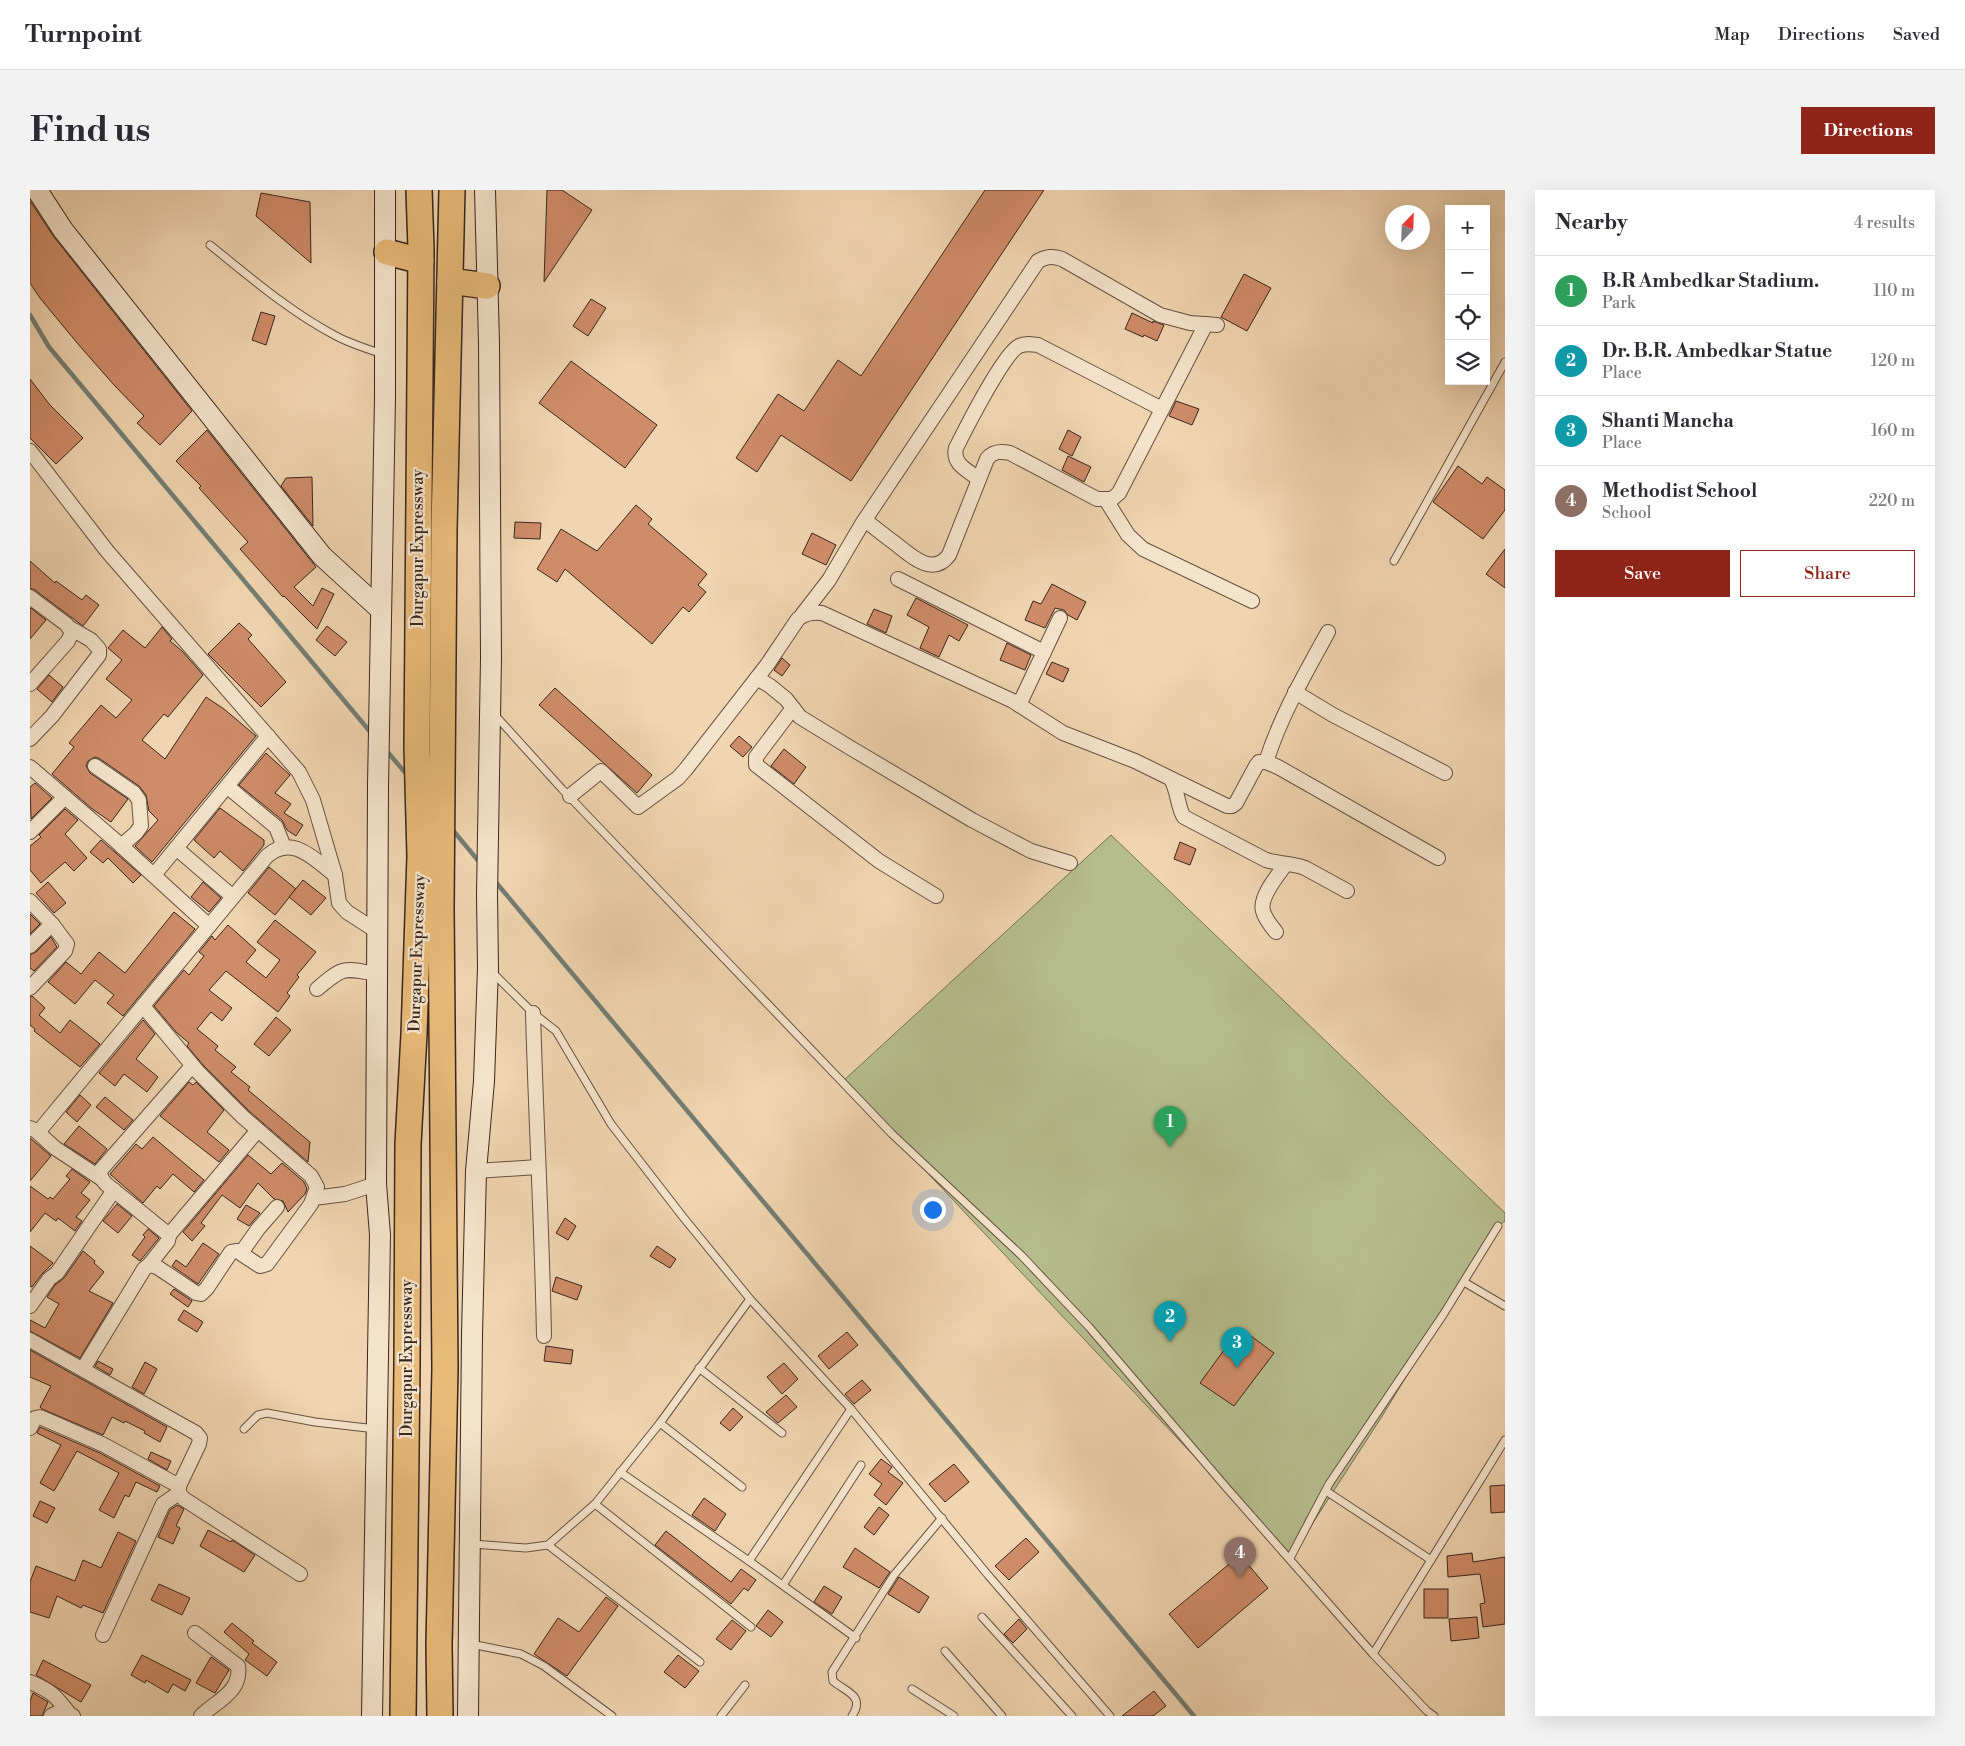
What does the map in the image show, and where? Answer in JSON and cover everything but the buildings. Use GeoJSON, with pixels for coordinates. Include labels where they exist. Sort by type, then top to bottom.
{"type":"FeatureCollection","features":[{"type":"Feature","properties":{"kind":"highway","name":"Durgapur Expressway"},"geometry":{"type":"LineString","coordinates":[[403,1716],[408,1144],[420,856],[417,747],[421,261],[419,190]]}},
{"type":"Feature","properties":{"kind":"highway","name":"Durgapur Expressway"},"geometry":{"type":"LineString","coordinates":[[440,1716],[439,1645],[445,1369],[442,756],[444,529],[452,190]]}},
{"type":"Feature","properties":{"kind":"highway"},"geometry":{"type":"LineString","coordinates":[[386,252],[421,261]]}},
{"type":"Feature","properties":{"kind":"highway"},"geometry":{"type":"LineString","coordinates":[[450,281],[487,286]]}},
{"type":"Feature","properties":{"kind":"street"},"geometry":{"type":"LineString","coordinates":[[37,190],[63,230],[322,556],[381,610]]}},
{"type":"Feature","properties":{"kind":"street"},"geometry":{"type":"LineString","coordinates":[[372,1716],[380,1235],[376,1184],[377,974],[378,786],[386,355],[385,190]]}},
{"type":"Feature","properties":{"kind":"street"},"geometry":{"type":"LineString","coordinates":[[468,1716],[469,1544],[476,1171],[484,1081],[488,968],[487,895],[490,710],[489,343],[485,190]]}},
{"type":"Feature","properties":{"kind":"street"},"geometry":{"type":"LineString","coordinates":[[570,796],[601,771],[638,807],[678,778],[757,678],[828,580],[865,520],[1038,261],[1045,257],[1053,256],[1062,259],[1160,316],[1175,320],[1211,324],[1162,409],[1119,493],[1112,500],[1097,499],[1010,453],[1001,451],[990,455],[949,555],[944,561],[935,565],[917,560],[865,520]]}},
{"type":"Feature","properties":{"kind":"street"},"geometry":{"type":"LineString","coordinates":[[979,479],[957,462],[954,456],[956,448],[991,384],[1012,351],[1018,346],[1029,343],[1038,345],[1162,409]]}},
{"type":"Feature","properties":{"kind":"street"},"geometry":{"type":"LineString","coordinates":[[30,451],[106,551],[299,772],[313,800],[335,875],[337,898],[341,907],[378,932]]}},
{"type":"Feature","properties":{"kind":"street"},"geometry":{"type":"LineString","coordinates":[[1106,500],[1128,535],[1143,549],[1252,601]]}},
{"type":"Feature","properties":{"kind":"street"},"geometry":{"type":"LineString","coordinates":[[898,579],[1044,652]]}},
{"type":"Feature","properties":{"kind":"street"},"geometry":{"type":"LineString","coordinates":[[30,597],[70,628],[91,640],[99,649],[99,655],[52,716],[30,739]]}},
{"type":"Feature","properties":{"kind":"street"},"geometry":{"type":"LineString","coordinates":[[802,615],[812,612],[822,613],[1019,705],[1063,733],[1135,761],[1227,806],[1232,806],[1236,803],[1256,766],[1260,762],[1266,762],[1438,858]]}},
{"type":"Feature","properties":{"kind":"street"},"geometry":{"type":"LineString","coordinates":[[1019,705],[1060,618]]}},
{"type":"Feature","properties":{"kind":"street"},"geometry":{"type":"LineString","coordinates":[[30,684],[72,636],[70,628]]}},
{"type":"Feature","properties":{"kind":"street"},"geometry":{"type":"LineString","coordinates":[[1266,762],[1274,737],[1295,692],[1328,632]]}},
{"type":"Feature","properties":{"kind":"street"},"geometry":{"type":"LineString","coordinates":[[757,678],[779,693],[800,717],[812,725],[972,820],[1031,852],[1070,863]]}},
{"type":"Feature","properties":{"kind":"street"},"geometry":{"type":"LineString","coordinates":[[1295,692],[1333,715],[1446,773]]}},
{"type":"Feature","properties":{"kind":"street"},"geometry":{"type":"LineString","coordinates":[[793,708],[756,757],[756,765],[761,771],[850,836],[879,861],[936,896]]}},
{"type":"Feature","properties":{"kind":"street"},"geometry":{"type":"LineString","coordinates":[[154,876],[268,736]]}},
{"type":"Feature","properties":{"kind":"street"},"geometry":{"type":"LineString","coordinates":[[95,766],[134,793],[139,800],[141,826],[121,846]]}},
{"type":"Feature","properties":{"kind":"street"},"geometry":{"type":"LineString","coordinates":[[30,767],[209,926]]}},
{"type":"Feature","properties":{"kind":"street"},"geometry":{"type":"LineString","coordinates":[[1172,779],[1179,798],[1180,810],[1184,817],[1266,860],[1305,868],[1347,891]]}},
{"type":"Feature","properties":{"kind":"street"},"geometry":{"type":"LineString","coordinates":[[228,787],[276,827],[284,847]]}},
{"type":"Feature","properties":{"kind":"street"},"geometry":{"type":"LineString","coordinates":[[30,832],[65,797]]}},
{"type":"Feature","properties":{"kind":"street"},"geometry":{"type":"LineString","coordinates":[[32,1129],[40,1130],[232,896],[274,849],[291,847],[300,850],[335,875]]}},
{"type":"Feature","properties":{"kind":"street"},"geometry":{"type":"LineString","coordinates":[[176,848],[232,896]]}},
{"type":"Feature","properties":{"kind":"street"},"geometry":{"type":"LineString","coordinates":[[1276,932],[1264,914],[1263,902],[1272,884],[1286,864]]}},
{"type":"Feature","properties":{"kind":"street"},"geometry":{"type":"LineString","coordinates":[[30,901],[52,924],[65,941],[67,947],[62,955],[30,988]]}},
{"type":"Feature","properties":{"kind":"street"},"geometry":{"type":"LineString","coordinates":[[30,946],[52,924]]}},
{"type":"Feature","properties":{"kind":"street"},"geometry":{"type":"LineString","coordinates":[[317,989],[337,972],[350,969],[377,974]]}},
{"type":"Feature","properties":{"kind":"street"},"geometry":{"type":"LineString","coordinates":[[143,1006],[192,1066],[258,1130],[313,1178],[317,1187],[314,1198],[268,1264],[264,1266],[256,1264],[241,1253],[234,1251],[227,1255],[207,1288],[201,1294],[196,1293],[160,1268],[149,1266]]}},
{"type":"Feature","properties":{"kind":"street"},"geometry":{"type":"LineString","coordinates":[[533,1013],[543,1254],[544,1336]]}},
{"type":"Feature","properties":{"kind":"street"},"geometry":{"type":"LineString","coordinates":[[102,1180],[98,1172],[100,1168],[192,1066]]}},
{"type":"Feature","properties":{"kind":"street"},"geometry":{"type":"LineString","coordinates":[[32,1129],[54,1148],[102,1180],[170,1235]]}},
{"type":"Feature","properties":{"kind":"street"},"geometry":{"type":"LineString","coordinates":[[83,1369],[141,1272],[149,1266],[168,1241],[170,1235],[258,1130]]}},
{"type":"Feature","properties":{"kind":"street"},"geometry":{"type":"LineString","coordinates":[[476,1171],[538,1167]]}},
{"type":"Feature","properties":{"kind":"street"},"geometry":{"type":"LineString","coordinates":[[314,1198],[345,1194],[376,1184]]}},
{"type":"Feature","properties":{"kind":"street"},"geometry":{"type":"LineString","coordinates":[[30,1306],[43,1286],[57,1273],[114,1190]]}},
{"type":"Feature","properties":{"kind":"street"},"geometry":{"type":"LineString","coordinates":[[241,1253],[258,1229],[278,1207]]}},
{"type":"Feature","properties":{"kind":"street"},"geometry":{"type":"LineString","coordinates":[[30,1340],[196,1433],[200,1438],[179,1489],[164,1504],[103,1635]]}},
{"type":"Feature","properties":{"kind":"street"},"geometry":{"type":"LineString","coordinates":[[30,1428],[35,1418],[40,1416],[104,1445],[179,1489],[184,1499],[300,1574]]}},
{"type":"Feature","properties":{"kind":"street"},"geometry":{"type":"LineString","coordinates":[[195,1633],[238,1666],[239,1675],[237,1684],[224,1699],[201,1716]]}},
{"type":"Feature","properties":{"kind":"street"},"geometry":{"type":"LineString","coordinates":[[30,1682],[50,1691],[71,1714]]}},
{"type":"Feature","properties":{"kind":"street"},"geometry":{"type":"LineString","coordinates":[[52,1716],[58,1713],[71,1714]]}},
{"type":"Feature","properties":{"kind":"lane"},"geometry":{"type":"LineString","coordinates":[[210,245],[278,300],[321,328],[353,344],[386,355]]}},
{"type":"Feature","properties":{"kind":"lane"},"geometry":{"type":"LineString","coordinates":[[1394,561],[1505,362]]}},
{"type":"Feature","properties":{"kind":"lane"},"geometry":{"type":"LineString","coordinates":[[490,710],[892,1134],[1022,1256],[1089,1327],[1225,1486],[1373,1654],[1434,1716]]}},
{"type":"Feature","properties":{"kind":"lane"},"geometry":{"type":"LineString","coordinates":[[488,968],[533,1013],[556,1031],[611,1124],[682,1217],[750,1299],[851,1409],[988,1575],[1110,1716]]}},
{"type":"Feature","properties":{"kind":"lane"},"geometry":{"type":"LineString","coordinates":[[1290,1558],[1326,1491],[1464,1282],[1498,1226]]}},
{"type":"Feature","properties":{"kind":"lane"},"geometry":{"type":"LineString","coordinates":[[1464,1282],[1505,1306]]}},
{"type":"Feature","properties":{"kind":"lane"},"geometry":{"type":"LineString","coordinates":[[469,1544],[526,1548],[548,1545],[595,1504],[660,1423],[750,1299]]}},
{"type":"Feature","properties":{"kind":"lane"},"geometry":{"type":"LineString","coordinates":[[699,1368],[782,1433]]}},
{"type":"Feature","properties":{"kind":"lane"},"geometry":{"type":"LineString","coordinates":[[749,1560],[851,1409]]}},
{"type":"Feature","properties":{"kind":"lane"},"geometry":{"type":"LineString","coordinates":[[244,1429],[258,1415],[268,1413],[315,1422],[376,1429]]}},
{"type":"Feature","properties":{"kind":"lane"},"geometry":{"type":"LineString","coordinates":[[660,1423],[742,1487]]}},
{"type":"Feature","properties":{"kind":"lane"},"geometry":{"type":"LineString","coordinates":[[1373,1654],[1505,1440]]}},
{"type":"Feature","properties":{"kind":"lane"},"geometry":{"type":"LineString","coordinates":[[783,1585],[861,1465]]}},
{"type":"Feature","properties":{"kind":"lane"},"geometry":{"type":"LineString","coordinates":[[620,1472],[749,1560],[856,1638]]}},
{"type":"Feature","properties":{"kind":"lane"},"geometry":{"type":"LineString","coordinates":[[1326,1491],[1431,1560]]}},
{"type":"Feature","properties":{"kind":"lane"},"geometry":{"type":"LineString","coordinates":[[595,1504],[751,1627]]}},
{"type":"Feature","properties":{"kind":"lane"},"geometry":{"type":"LineString","coordinates":[[852,1716],[858,1706],[858,1701],[833,1682],[832,1672],[856,1638],[894,1575],[942,1518]]}},
{"type":"Feature","properties":{"kind":"lane"},"geometry":{"type":"LineString","coordinates":[[548,1545],[700,1662]]}},
{"type":"Feature","properties":{"kind":"lane"},"geometry":{"type":"LineString","coordinates":[[982,1617],[1072,1716]]}},
{"type":"Feature","properties":{"kind":"lane"},"geometry":{"type":"LineString","coordinates":[[468,1643],[521,1654],[544,1666],[612,1716]]}},
{"type":"Feature","properties":{"kind":"lane"},"geometry":{"type":"LineString","coordinates":[[945,1651],[1002,1716]]}},
{"type":"Feature","properties":{"kind":"lane"},"geometry":{"type":"LineString","coordinates":[[721,1716],[744,1685]]}},
{"type":"Feature","properties":{"kind":"lane"},"geometry":{"type":"LineString","coordinates":[[912,1689],[954,1716]]}},
{"type":"Feature","properties":{"kind":"green space"},"geometry":{"type":"Polygon","coordinates":[[[1111,835],[1505,1213],[1505,1221],[1498,1226],[1381,1418],[1290,1558],[842,1082],[1111,835]]]}},
{"type":"Feature","properties":{"kind":"waterway"},"geometry":{"type":"LineString","coordinates":[[30,315],[49,347],[372,734]]}},
{"type":"Feature","properties":{"kind":"waterway"},"geometry":{"type":"LineString","coordinates":[[385,749],[408,776]]}},
{"type":"Feature","properties":{"kind":"waterway"},"geometry":{"type":"LineString","coordinates":[[451,828],[481,864]]}},
{"type":"Feature","properties":{"kind":"waterway"},"geometry":{"type":"LineString","coordinates":[[494,880],[1194,1716]]}},
{"type":"Feature","properties":{"kind":"place","name":"B.R Ambedkar Stadium."},"geometry":{"type":"Point","coordinates":[1170,1147]}},
{"type":"Feature","properties":{"kind":"place","name":"Dr. B.R. Ambedkar Statue"},"geometry":{"type":"Point","coordinates":[1170,1342]}},
{"type":"Feature","properties":{"kind":"place","name":"Shanti Mancha"},"geometry":{"type":"Point","coordinates":[1237,1368]}},
{"type":"Feature","properties":{"kind":"place","name":"Methodist School"},"geometry":{"type":"Point","coordinates":[1240,1578]}}]}
